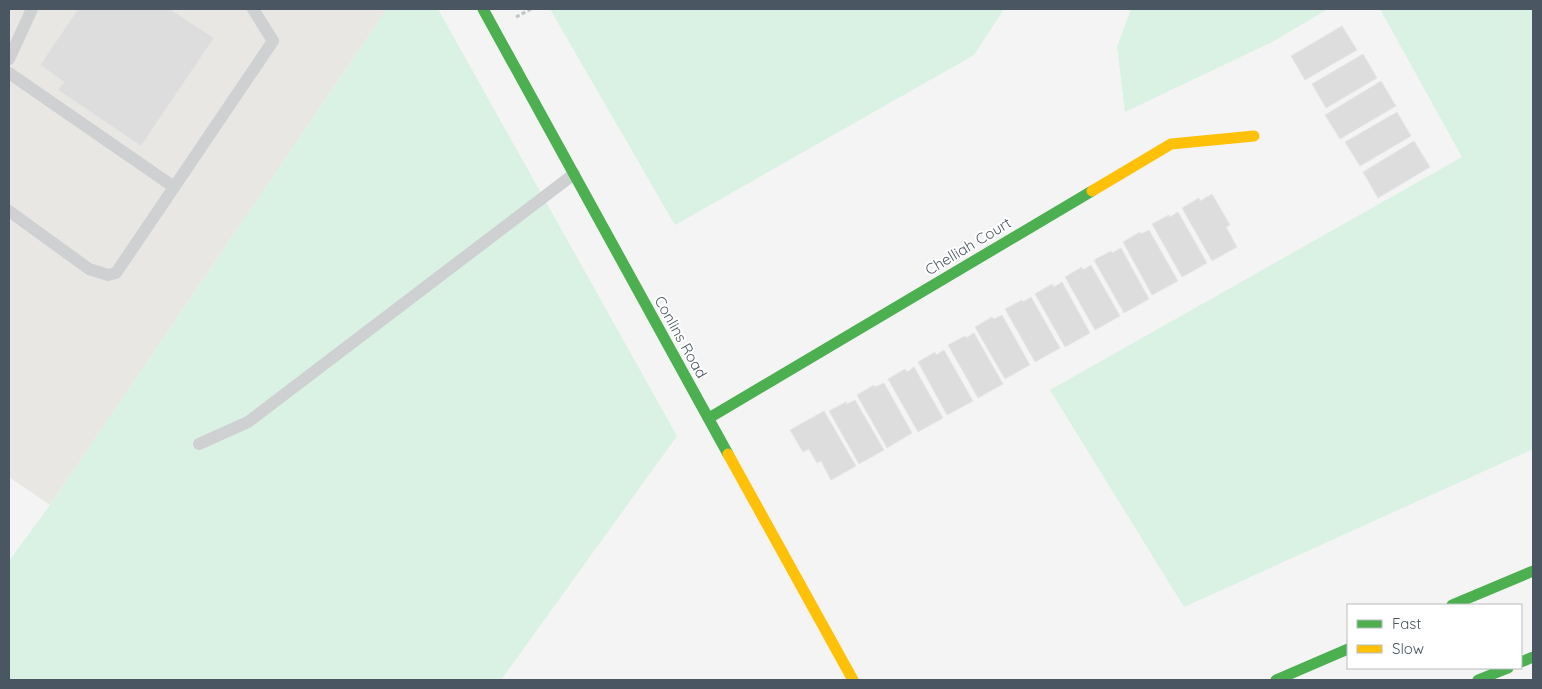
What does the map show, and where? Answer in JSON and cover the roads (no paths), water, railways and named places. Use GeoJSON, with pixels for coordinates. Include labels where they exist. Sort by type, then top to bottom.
{"type":"FeatureCollection","features":[{"type":"Feature","properties":{"kind":"main road","name":"Conlins Road"},"geometry":{"type":"LineString","coordinates":[[483,9],[853,680]]}},
{"type":"Feature","properties":{"kind":"main road","name":"Chelliah Court"},"geometry":{"type":"LineString","coordinates":[[709,418],[1171,144],[1254,136]]}},
{"type":"Feature","properties":{"kind":"main road"},"geometry":{"type":"LineString","coordinates":[[1454,604],[1533,571]]}},
{"type":"Feature","properties":{"kind":"main road"},"geometry":{"type":"LineString","coordinates":[[1276,680],[1347,650]]}},
{"type":"Feature","properties":{"kind":"main road"},"geometry":{"type":"LineString","coordinates":[[1478,680],[1506,669]]}},
{"type":"Feature","properties":{"kind":"lane"},"geometry":{"type":"LineString","coordinates":[[9,59],[32,9]]}},
{"type":"Feature","properties":{"kind":"lane"},"geometry":{"type":"LineString","coordinates":[[9,211],[89,269],[108,275],[116,272],[273,41],[253,9]]}},
{"type":"Feature","properties":{"kind":"lane"},"geometry":{"type":"LineString","coordinates":[[9,73],[174,187]]}},
{"type":"Feature","properties":{"kind":"lane"},"geometry":{"type":"LineString","coordinates":[[199,444],[248,422],[574,174]]}}]}
